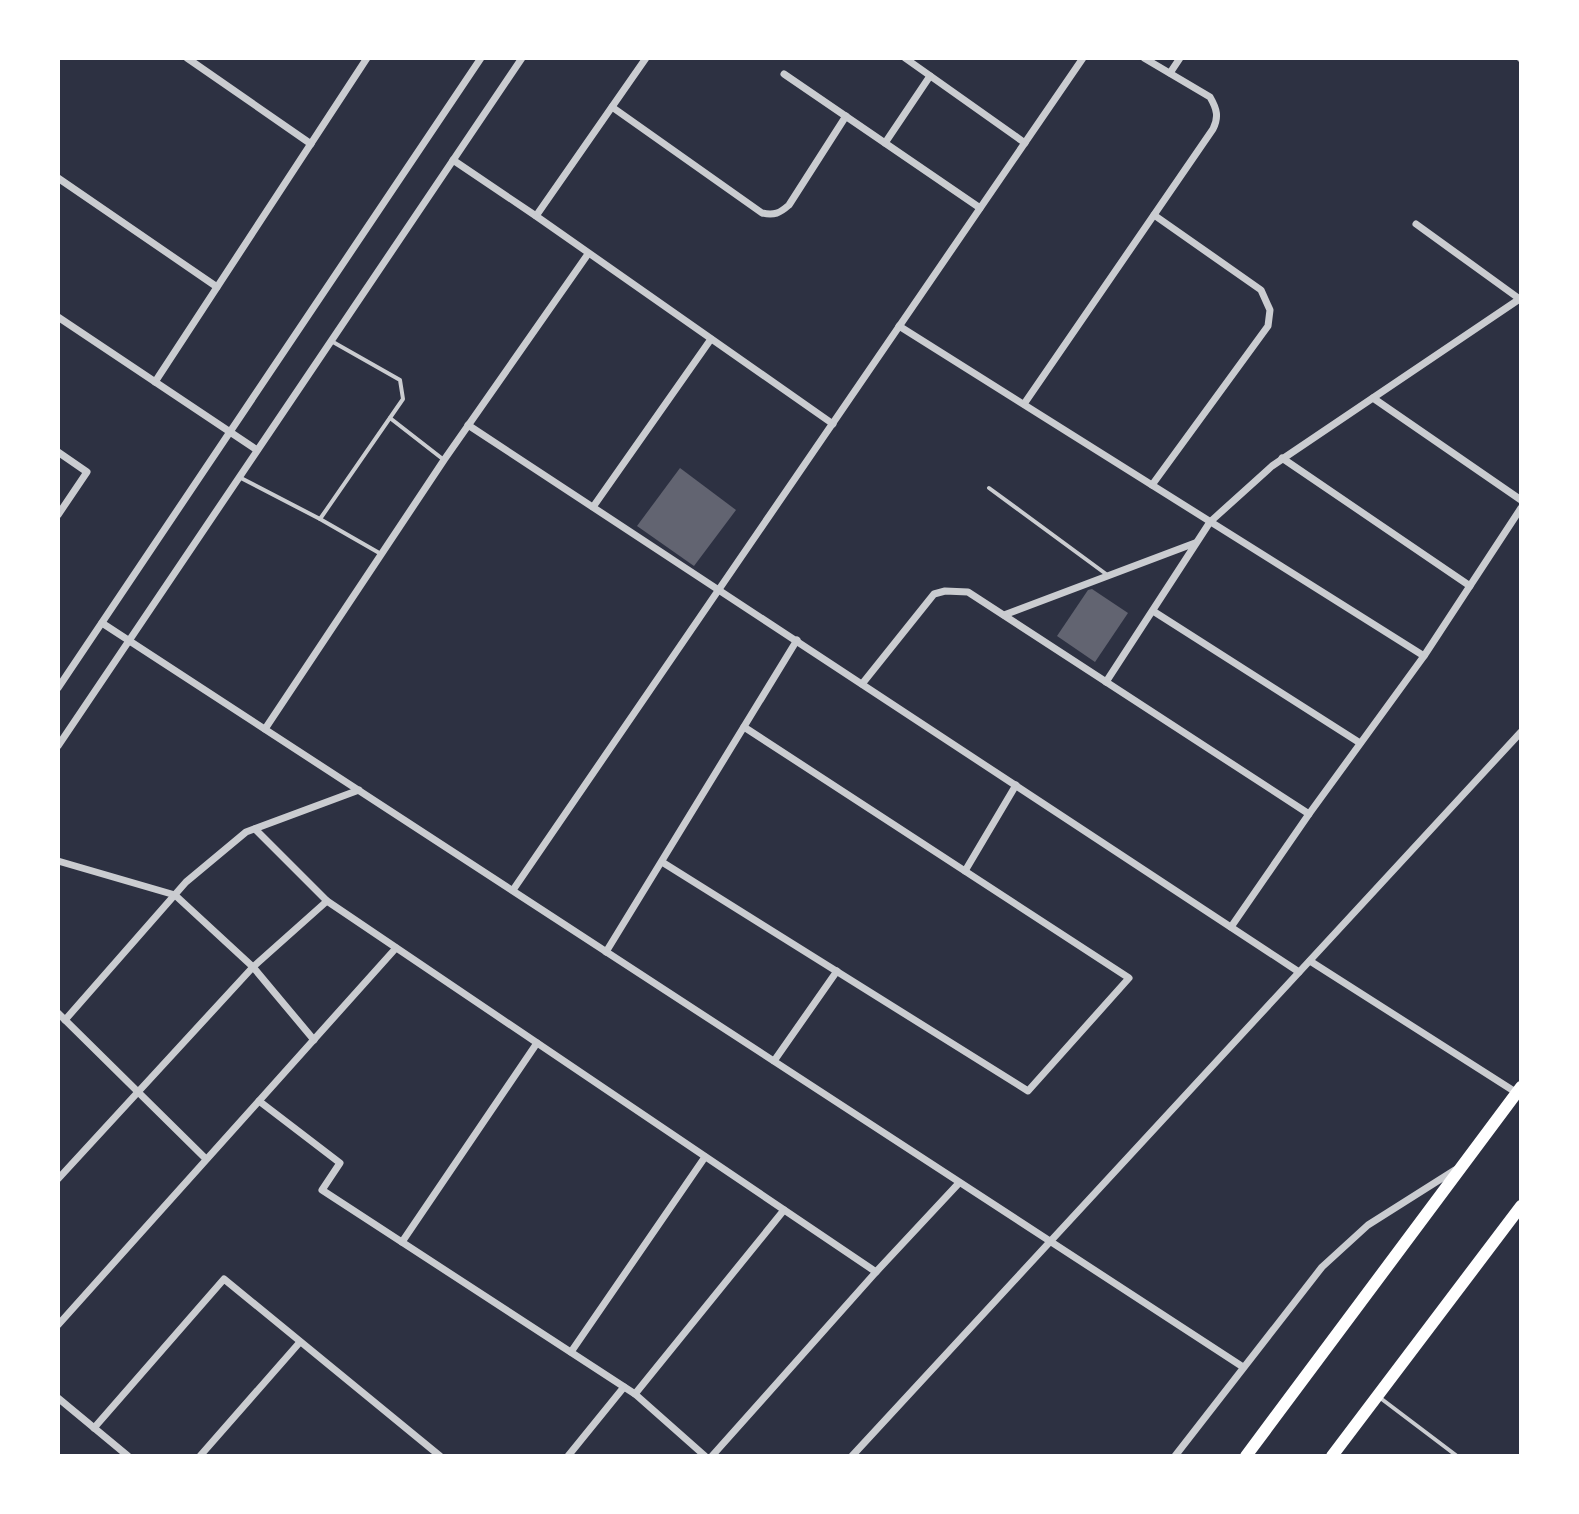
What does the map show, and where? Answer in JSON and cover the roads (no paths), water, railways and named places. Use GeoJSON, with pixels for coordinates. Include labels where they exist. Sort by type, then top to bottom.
{"type":"FeatureCollection","features":[{"type":"Feature","properties":{"kind":"highway"},"geometry":{"type":"LineString","coordinates":[[1246,1456],[1519,1090]]}},
{"type":"Feature","properties":{"kind":"highway"},"geometry":{"type":"LineString","coordinates":[[1332,1456],[1521,1206]]}},
{"type":"Feature","properties":{"kind":"street"},"geometry":{"type":"LineString","coordinates":[[187,58],[311,144]]}},
{"type":"Feature","properties":{"kind":"street"},"geometry":{"type":"LineString","coordinates":[[155,382],[367,58]]}},
{"type":"Feature","properties":{"kind":"street"},"geometry":{"type":"LineString","coordinates":[[58,688],[481,58]]}},
{"type":"Feature","properties":{"kind":"street"},"geometry":{"type":"LineString","coordinates":[[58,746],[522,58]]}},
{"type":"Feature","properties":{"kind":"street"},"geometry":{"type":"LineString","coordinates":[[536,216],[646,58]]}},
{"type":"Feature","properties":{"kind":"street"},"geometry":{"type":"LineString","coordinates":[[905,58],[1025,143]]}},
{"type":"Feature","properties":{"kind":"street"},"geometry":{"type":"LineString","coordinates":[[513,890],[1083,58]]}},
{"type":"Feature","properties":{"kind":"street"},"geometry":{"type":"LineString","coordinates":[[1024,404],[1218,118],[1210,97],[1144,58]]}},
{"type":"Feature","properties":{"kind":"street"},"geometry":{"type":"LineString","coordinates":[[1170,73],[1180,58]]}},
{"type":"Feature","properties":{"kind":"street"},"geometry":{"type":"LineString","coordinates":[[784,74],[980,208]]}},
{"type":"Feature","properties":{"kind":"street"},"geometry":{"type":"LineString","coordinates":[[885,143],[930,76]]}},
{"type":"Feature","properties":{"kind":"street"},"geometry":{"type":"LineString","coordinates":[[612,107],[762,213],[771,215],[789,205],[846,116]]}},
{"type":"Feature","properties":{"kind":"street"},"geometry":{"type":"LineString","coordinates":[[453,160],[833,424]]}},
{"type":"Feature","properties":{"kind":"street"},"geometry":{"type":"LineString","coordinates":[[58,178],[217,287]]}},
{"type":"Feature","properties":{"kind":"street"},"geometry":{"type":"LineString","coordinates":[[1152,485],[1268,326],[1270,310],[1261,290],[1154,215]]}},
{"type":"Feature","properties":{"kind":"street"},"geometry":{"type":"LineString","coordinates":[[1106,682],[1210,522],[1282,458],[1521,299],[1416,224]]}},
{"type":"Feature","properties":{"kind":"street"},"geometry":{"type":"LineString","coordinates":[[265,729],[444,460],[588,254]]}},
{"type":"Feature","properties":{"kind":"street"},"geometry":{"type":"LineString","coordinates":[[58,317],[257,450]]}},
{"type":"Feature","properties":{"kind":"street"},"geometry":{"type":"LineString","coordinates":[[899,326],[1424,656]]}},
{"type":"Feature","properties":{"kind":"street"},"geometry":{"type":"LineString","coordinates":[[593,507],[711,339]]}},
{"type":"Feature","properties":{"kind":"street"},"geometry":{"type":"LineString","coordinates":[[1373,398],[1521,500]]}},
{"type":"Feature","properties":{"kind":"street"},"geometry":{"type":"LineString","coordinates":[[468,425],[1299,972]]}},
{"type":"Feature","properties":{"kind":"street"},"geometry":{"type":"LineString","coordinates":[[58,452],[87,472],[58,515]]}},
{"type":"Feature","properties":{"kind":"street"},"geometry":{"type":"LineString","coordinates":[[1282,458],[1470,586]]}},
{"type":"Feature","properties":{"kind":"street"},"geometry":{"type":"LineString","coordinates":[[1231,927],[1424,656],[1521,508]]}},
{"type":"Feature","properties":{"kind":"street"},"geometry":{"type":"LineString","coordinates":[[1004,615],[1197,542]]}},
{"type":"Feature","properties":{"kind":"street"},"geometry":{"type":"LineString","coordinates":[[862,684],[934,594],[968,592],[1309,814]]}},
{"type":"Feature","properties":{"kind":"street"},"geometry":{"type":"LineString","coordinates":[[1153,611],[1360,743]]}},
{"type":"Feature","properties":{"kind":"street"},"geometry":{"type":"LineString","coordinates":[[102,623],[1243,1367]]}},
{"type":"Feature","properties":{"kind":"street"},"geometry":{"type":"LineString","coordinates":[[606,952],[797,640]]}},
{"type":"Feature","properties":{"kind":"street"},"geometry":{"type":"LineString","coordinates":[[662,862],[1028,1091],[1129,978],[744,727]]}},
{"type":"Feature","properties":{"kind":"street"},"geometry":{"type":"LineString","coordinates":[[852,1456],[1521,732]]}},
{"type":"Feature","properties":{"kind":"street"},"geometry":{"type":"LineString","coordinates":[[965,871],[1016,785]]}},
{"type":"Feature","properties":{"kind":"street"},"geometry":{"type":"LineString","coordinates":[[65,1020],[186,882],[246,832],[359,790]]}},
{"type":"Feature","properties":{"kind":"street"},"geometry":{"type":"LineString","coordinates":[[255,829],[327,901],[876,1272]]}},
{"type":"Feature","properties":{"kind":"street"},"geometry":{"type":"LineString","coordinates":[[58,861],[175,895],[253,967],[314,1040]]}},
{"type":"Feature","properties":{"kind":"street"},"geometry":{"type":"LineString","coordinates":[[58,1179],[253,967],[327,901]]}},
{"type":"Feature","properties":{"kind":"street"},"geometry":{"type":"LineString","coordinates":[[58,1325],[396,948]]}},
{"type":"Feature","properties":{"kind":"street"},"geometry":{"type":"LineString","coordinates":[[1310,961],[1519,1090]]}},
{"type":"Feature","properties":{"kind":"street"},"geometry":{"type":"LineString","coordinates":[[774,1061],[837,971]]}},
{"type":"Feature","properties":{"kind":"street"},"geometry":{"type":"LineString","coordinates":[[58,1013],[206,1159]]}},
{"type":"Feature","properties":{"kind":"street"},"geometry":{"type":"LineString","coordinates":[[402,1242],[537,1043]]}},
{"type":"Feature","properties":{"kind":"street"},"geometry":{"type":"LineString","coordinates":[[259,1101],[340,1163],[322,1190],[635,1394],[705,1456]]}},
{"type":"Feature","properties":{"kind":"street"},"geometry":{"type":"LineString","coordinates":[[571,1352],[705,1157]]}},
{"type":"Feature","properties":{"kind":"street"},"geometry":{"type":"LineString","coordinates":[[1175,1456],[1322,1267],[1368,1225],[1464,1165]]}},
{"type":"Feature","properties":{"kind":"street"},"geometry":{"type":"LineString","coordinates":[[712,1456],[959,1183]]}},
{"type":"Feature","properties":{"kind":"street"},"geometry":{"type":"LineString","coordinates":[[635,1394],[784,1210]]}},
{"type":"Feature","properties":{"kind":"street"},"geometry":{"type":"LineString","coordinates":[[94,1428],[224,1279],[434,1454]]}},
{"type":"Feature","properties":{"kind":"street"},"geometry":{"type":"LineString","coordinates":[[200,1456],[300,1342]]}},
{"type":"Feature","properties":{"kind":"street"},"geometry":{"type":"LineString","coordinates":[[568,1456],[624,1387]]}},
{"type":"Feature","properties":{"kind":"street"},"geometry":{"type":"LineString","coordinates":[[58,1398],[128,1456]]}},
{"type":"Feature","properties":{"kind":"lane"},"geometry":{"type":"LineString","coordinates":[[320,519],[403,399],[400,380],[331,340]]}},
{"type":"Feature","properties":{"kind":"lane"},"geometry":{"type":"LineString","coordinates":[[390,418],[444,460]]}},
{"type":"Feature","properties":{"kind":"lane"},"geometry":{"type":"LineString","coordinates":[[239,477],[381,554]]}},
{"type":"Feature","properties":{"kind":"lane"},"geometry":{"type":"LineString","coordinates":[[989,488],[1108,576]]}},
{"type":"Feature","properties":{"kind":"lane"},"geometry":{"type":"LineString","coordinates":[[1378,1396],[1457,1456]]}}]}
